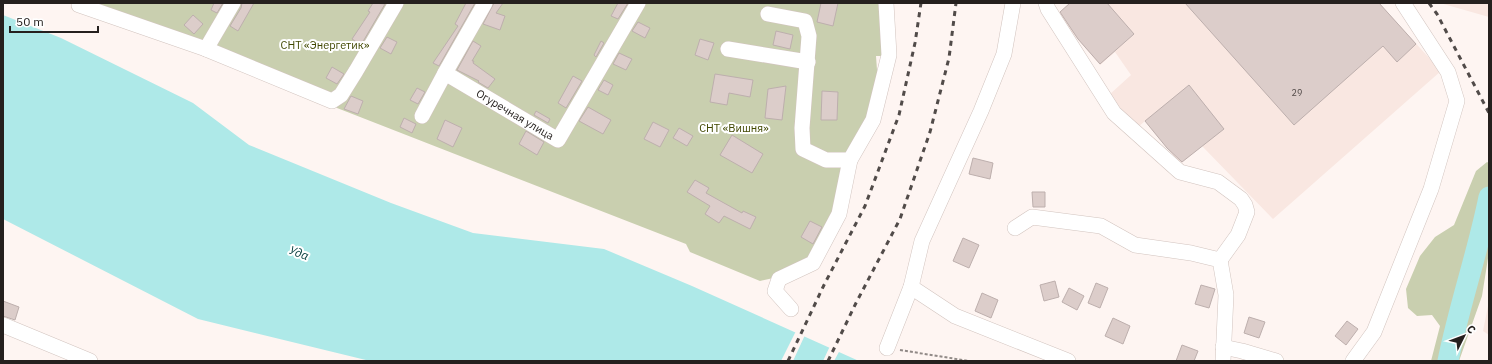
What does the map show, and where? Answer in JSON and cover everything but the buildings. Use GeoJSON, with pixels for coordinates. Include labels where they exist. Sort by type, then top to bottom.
{"type":"FeatureCollection","features":[{"type":"Feature","properties":{"kind":"street"},"geometry":{"type":"LineString","coordinates":[[206,49],[233,3]]}},
{"type":"Feature","properties":{"kind":"street"},"geometry":{"type":"LineString","coordinates":[[79,4],[206,49],[332,101],[341,95],[396,3]]}},
{"type":"Feature","properties":{"kind":"street"},"geometry":{"type":"LineString","coordinates":[[422,116],[485,3]]}},
{"type":"Feature","properties":{"kind":"street","name":"Огуречная улица"},"geometry":{"type":"LineString","coordinates":[[446,73],[558,140],[638,3]]}},
{"type":"Feature","properties":{"kind":"street"},"geometry":{"type":"LineString","coordinates":[[790,309],[775,291],[779,279],[813,263],[839,214],[850,160],[873,120],[889,55],[886,3]]}},
{"type":"Feature","properties":{"kind":"street"},"geometry":{"type":"LineString","coordinates":[[887,348],[911,287],[922,241],[981,111],[1004,54],[1012,3]]}},
{"type":"Feature","properties":{"kind":"street"},"geometry":{"type":"LineString","coordinates":[[1046,3],[1048,9],[1114,113],[1180,172],[1218,182],[1241,199],[1245,204],[1247,212],[1238,235],[1220,260],[1226,295],[1223,354],[1242,351],[1276,361]]}},
{"type":"Feature","properties":{"kind":"street"},"geometry":{"type":"LineString","coordinates":[[1353,361],[1374,332],[1377,325],[1431,189],[1457,101],[1448,72],[1403,3]]}},
{"type":"Feature","properties":{"kind":"street"},"geometry":{"type":"LineString","coordinates":[[768,14],[805,21],[809,36],[802,128],[803,150],[826,160],[850,160]]}},
{"type":"Feature","properties":{"kind":"street"},"geometry":{"type":"LineString","coordinates":[[728,49],[808,62]]}},
{"type":"Feature","properties":{"kind":"street"},"geometry":{"type":"LineString","coordinates":[[1015,228],[1032,217],[1100,226],[1135,245],[1191,253],[1220,260]]}},
{"type":"Feature","properties":{"kind":"street"},"geometry":{"type":"LineString","coordinates":[[911,287],[955,316],[1068,361]]}},
{"type":"Feature","properties":{"kind":"street"},"geometry":{"type":"LineString","coordinates":[[3,325],[90,361]]}},
{"type":"Feature","properties":{"kind":"path"},"geometry":{"type":"LineString","coordinates":[[887,348],[969,361]]}},
{"type":"Feature","properties":{"kind":"shaded area"},"geometry":{"type":"Polygon","coordinates":[[[1070,3],[1379,3],[1441,71],[1273,219],[1202,146],[1180,164],[1145,121],[1137,128],[1109,95],[1131,75],[1115,52],[1100,65],[1057,15],[1070,3]]]}},
{"type":"Feature","properties":{"kind":"shaded area"},"geometry":{"type":"Polygon","coordinates":[[[1440,3],[1489,3],[1489,17],[1440,3]]]}},
{"type":"Feature","properties":{"kind":"shaded area"},"geometry":{"type":"Polygon","coordinates":[[[1489,301],[1489,335],[1483,331],[1489,301]]]}},
{"type":"Feature","properties":{"kind":"green space","name":"СНТ «Вишня»"},"geometry":{"type":"Polygon","coordinates":[[[94,3],[883,3],[885,56],[876,56],[878,84],[816,259],[778,277],[760,281],[690,252],[686,244],[337,108],[325,91],[94,3]]]}},
{"type":"Feature","properties":{"kind":"green space"},"geometry":{"type":"Polygon","coordinates":[[[1487,162],[1489,163],[1489,252],[1482,296],[1459,361],[1431,361],[1440,326],[1432,315],[1417,316],[1408,308],[1406,289],[1420,256],[1435,237],[1454,225],[1476,171],[1487,162]]]}},
{"type":"Feature","properties":{"kind":"water","name":"Уда"},"geometry":{"type":"Polygon","coordinates":[[[3,15],[61,38],[193,103],[249,145],[391,203],[473,233],[604,249],[692,286],[859,361],[370,361],[198,319],[3,219],[3,15]]]}},
{"type":"Feature","properties":{"kind":"pier"},"geometry":{"type":"Polygon","coordinates":[[[796,331],[805,335],[793,361],[781,361],[796,331]]]}},
{"type":"Feature","properties":{"kind":"pier"},"geometry":{"type":"Polygon","coordinates":[[[830,346],[840,350],[834,361],[823,361],[830,346]]]}},
{"type":"Feature","properties":{"kind":"waterway"},"geometry":{"type":"LineString","coordinates":[[1448,361],[1480,238],[1489,197]]}},
{"type":"Feature","properties":{"kind":"railway"},"geometry":{"type":"LineString","coordinates":[[788,361],[824,285],[865,206],[899,115],[915,43],[921,3]]}},
{"type":"Feature","properties":{"kind":"railway"},"geometry":{"type":"LineString","coordinates":[[828,361],[856,303],[900,219],[930,132],[949,58],[956,3]]}},
{"type":"Feature","properties":{"kind":"railway"},"geometry":{"type":"LineString","coordinates":[[1429,3],[1437,14],[1489,113]]}},
{"type":"Feature","properties":{"kind":"park label","name":"СНТ «Энергетик»"},"geometry":{"type":"Point","coordinates":[325,45]}}]}
